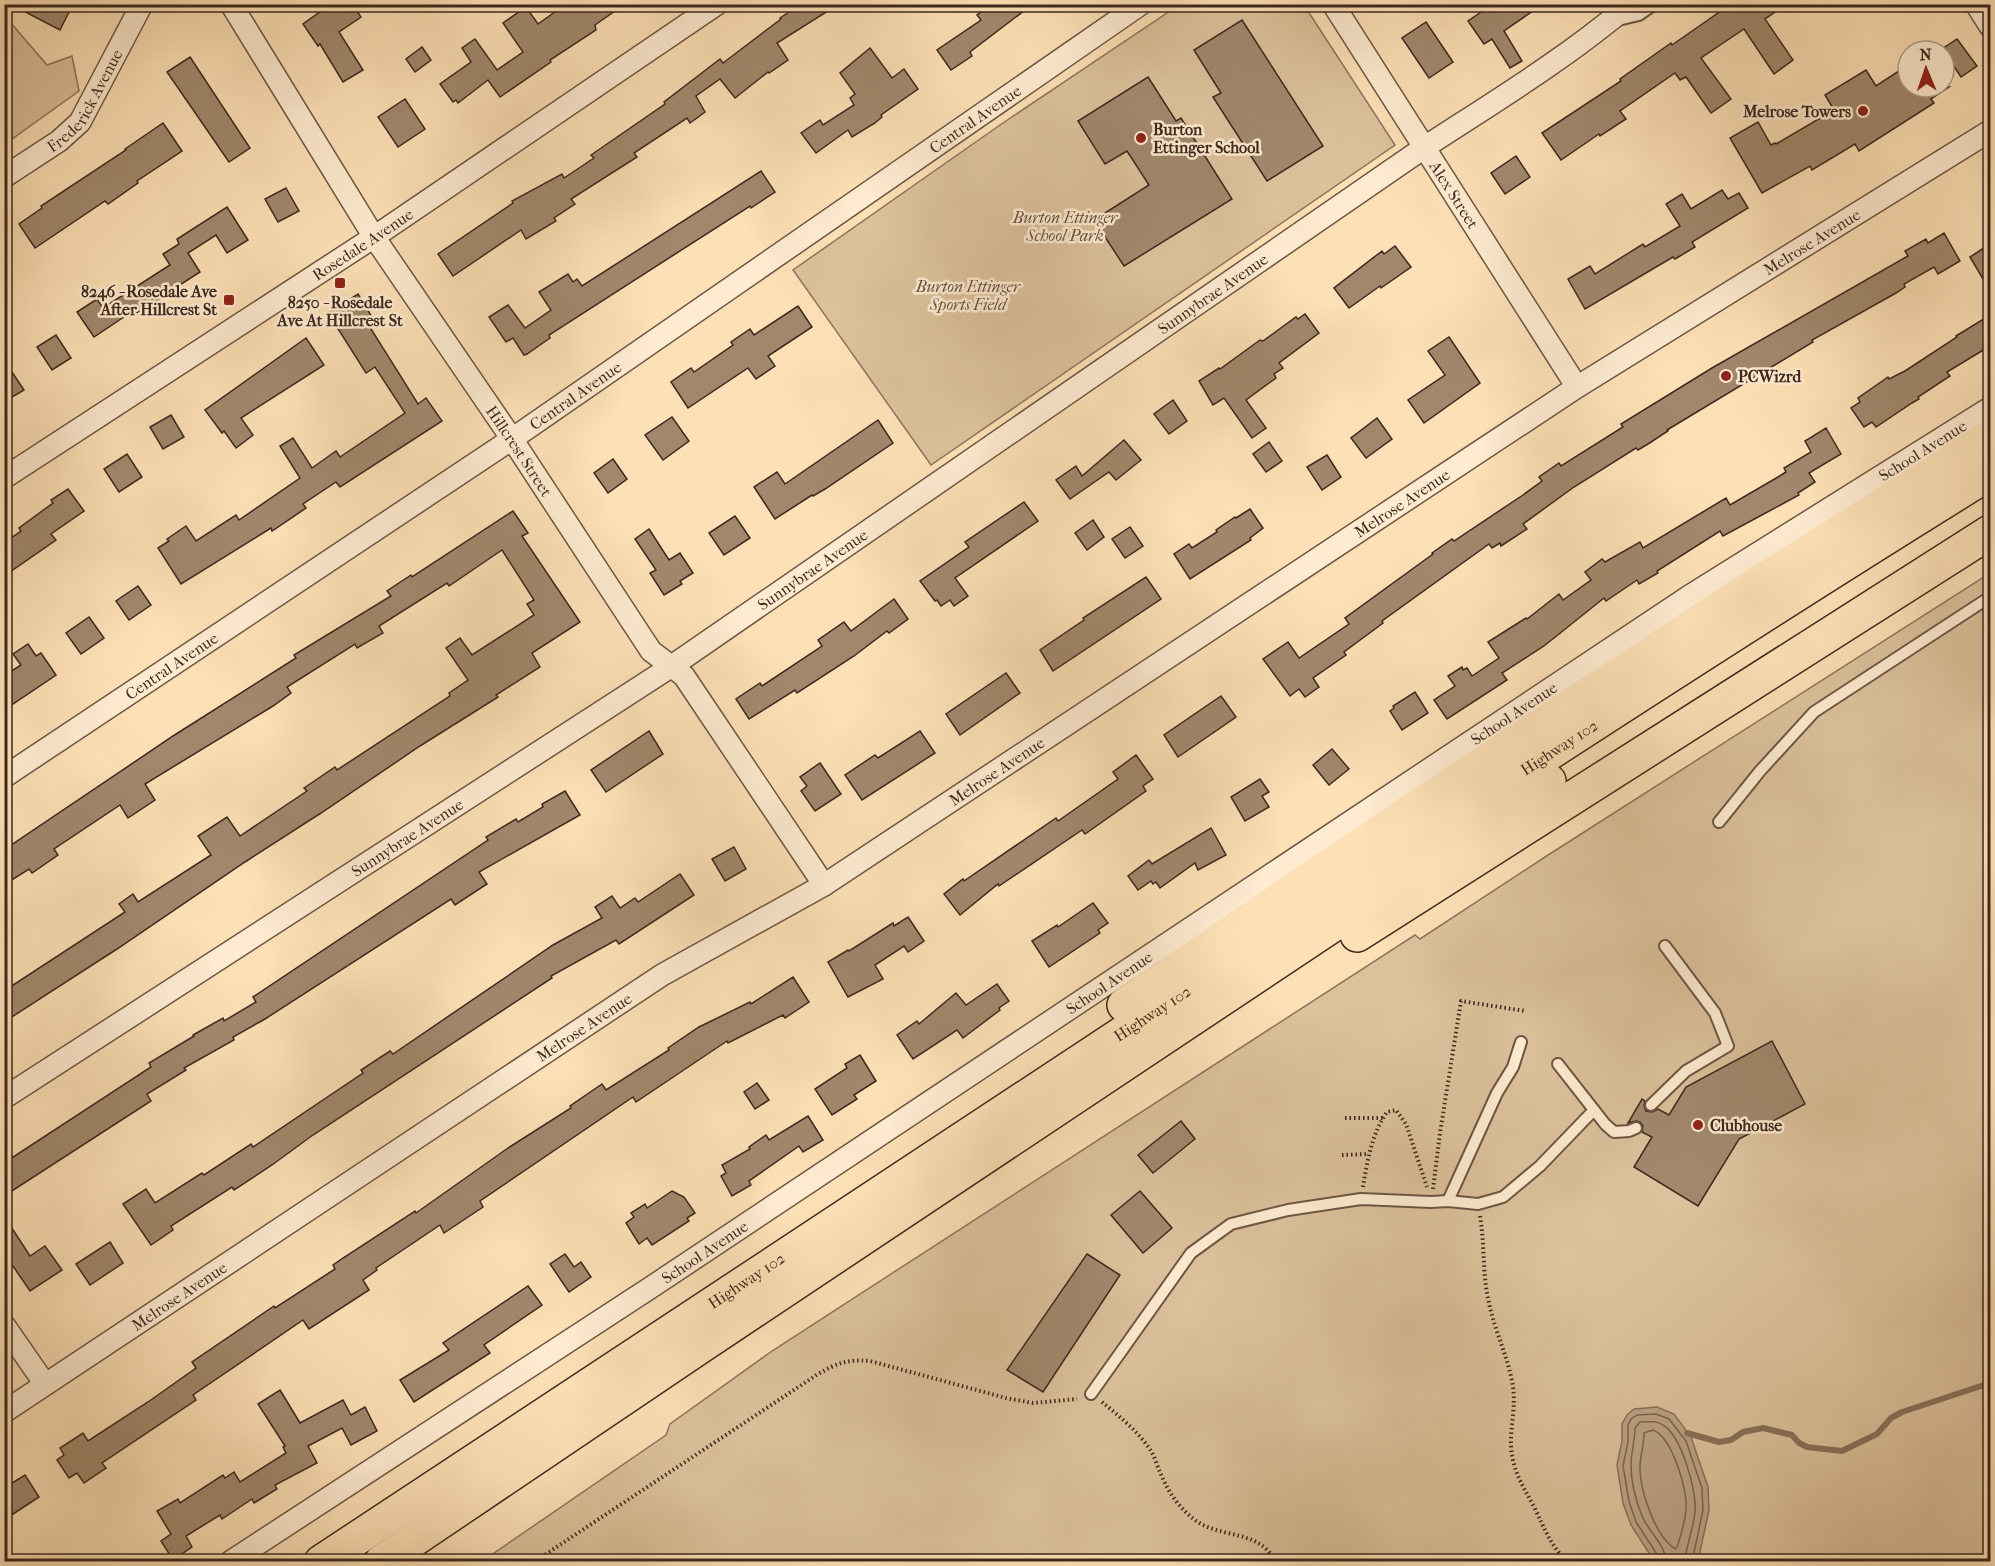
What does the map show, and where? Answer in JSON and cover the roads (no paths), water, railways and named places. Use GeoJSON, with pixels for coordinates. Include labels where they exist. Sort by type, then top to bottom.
{"type":"FeatureCollection","features":[{"type":"Feature","properties":{"kind":"highway"},"geometry":{"type":"LineString","coordinates":[[793,1249],[925,1140],[1406,813],[1747,590],[1990,437]]}},
{"type":"Feature","properties":{"kind":"highway","name":"Highway 102"},"geometry":{"type":"LineString","coordinates":[[321,1562],[1491,791],[1856,556],[1990,473]]}},
{"type":"Feature","properties":{"kind":"highway","name":"Highway 102"},"geometry":{"type":"LineString","coordinates":[[381,1562],[1504,811],[1865,574],[1990,500]]}},
{"type":"Feature","properties":{"kind":"highway"},"geometry":{"type":"LineString","coordinates":[[1059,1108],[1334,950],[1990,532]]}},
{"type":"Feature","properties":{"kind":"street","name":"Frederick Avenue"},"geometry":{"type":"LineString","coordinates":[[4,177],[59,141],[80,122],[142,4]]}},
{"type":"Feature","properties":{"kind":"street","name":"Hillcrest Street"},"geometry":{"type":"LineString","coordinates":[[231,4],[374,237],[512,439],[651,651],[684,676],[824,885]]}},
{"type":"Feature","properties":{"kind":"street","name":"Rosedale Avenue"},"geometry":{"type":"LineString","coordinates":[[4,478],[374,237],[717,4]]}},
{"type":"Feature","properties":{"kind":"street","name":"Central Avenue"},"geometry":{"type":"LineString","coordinates":[[4,777],[512,439],[1141,4]]}},
{"type":"Feature","properties":{"kind":"street","name":"Alex Street"},"geometry":{"type":"LineString","coordinates":[[1333,4],[1577,387]]}},
{"type":"Feature","properties":{"kind":"street","name":"Sunnybrae Avenue"},"geometry":{"type":"LineString","coordinates":[[4,1098],[672,666],[1517,86],[1609,22],[1630,4]]}},
{"type":"Feature","properties":{"kind":"street"},"geometry":{"type":"LineString","coordinates":[[1976,4],[1990,26]]}},
{"type":"Feature","properties":{"kind":"street","name":"Melrose Avenue"},"geometry":{"type":"LineString","coordinates":[[4,1412],[662,975],[824,885],[1577,387],[1990,130]]}},
{"type":"Feature","properties":{"kind":"street","name":"School Avenue"},"geometry":{"type":"LineString","coordinates":[[230,1562],[650,1288],[1688,597],[1990,408]]}},
{"type":"Feature","properties":{"kind":"street"},"geometry":{"type":"LineString","coordinates":[[4,1325],[45,1384]]}},
{"type":"Feature","properties":{"kind":"lane","name":"Sunnybrae Avenue"},"geometry":{"type":"LineString","coordinates":[[1609,22],[1639,15],[1655,4]]}},
{"type":"Feature","properties":{"kind":"lane"},"geometry":{"type":"LineString","coordinates":[[1719,822],[1760,771],[1814,712],[1990,597]]}},
{"type":"Feature","properties":{"kind":"lane"},"geometry":{"type":"LineString","coordinates":[[1651,1104],[1686,1071],[1728,1046],[1715,1013],[1665,946]]}},
{"type":"Feature","properties":{"kind":"lane"},"geometry":{"type":"LineString","coordinates":[[1448,1201],[1497,1093],[1513,1067],[1521,1042]]}},
{"type":"Feature","properties":{"kind":"lane"},"geometry":{"type":"LineString","coordinates":[[1558,1064],[1614,1132],[1636,1128]]}},
{"type":"Feature","properties":{"kind":"lane"},"geometry":{"type":"LineString","coordinates":[[1091,1394],[1191,1253],[1231,1224],[1288,1210],[1361,1199],[1478,1204],[1503,1197],[1540,1166],[1594,1110]]}},
{"type":"Feature","properties":{"kind":"water"},"geometry":{"type":"Polygon","coordinates":[[[1657,1407],[1674,1414],[1691,1437],[1708,1487],[1709,1510],[1698,1561],[1654,1561],[1631,1525],[1623,1503],[1617,1465],[1622,1441],[1622,1424],[1634,1409],[1657,1407]]]}},
{"type":"Feature","properties":{"kind":"waterway"},"geometry":{"type":"LineString","coordinates":[[1687,1433],[1719,1442],[1731,1440],[1743,1432],[1763,1428],[1792,1435],[1799,1443],[1807,1447],[1842,1451],[1877,1434],[1891,1418],[1902,1412],[1990,1383]]}},
{"type":"Feature","properties":{"kind":"place","name":"Melrose Towers"},"geometry":{"type":"Point","coordinates":[1863,111]}},
{"type":"Feature","properties":{"kind":"place","name":"Burton Ettinger School"},"geometry":{"type":"Point","coordinates":[1141,138]}},
{"type":"Feature","properties":{"kind":"place","name":"8250 - Rosedale Ave At Hillcrest St"},"geometry":{"type":"Point","coordinates":[340,283]}},
{"type":"Feature","properties":{"kind":"place","name":"8246 - Rosedale Ave After Hillcrest St"},"geometry":{"type":"Point","coordinates":[229,300]}},
{"type":"Feature","properties":{"kind":"place","name":"PCWizrd"},"geometry":{"type":"Point","coordinates":[1726,376]}},
{"type":"Feature","properties":{"kind":"place","name":"Clubhouse"},"geometry":{"type":"Point","coordinates":[1698,1125]}},
{"type":"Feature","properties":{"kind":"park label","name":"Burton Ettinger School Park"},"geometry":{"type":"Point","coordinates":[1065,226]}},
{"type":"Feature","properties":{"kind":"park label","name":"Burton Ettinger Sports Field"},"geometry":{"type":"Point","coordinates":[968,295]}}]}
